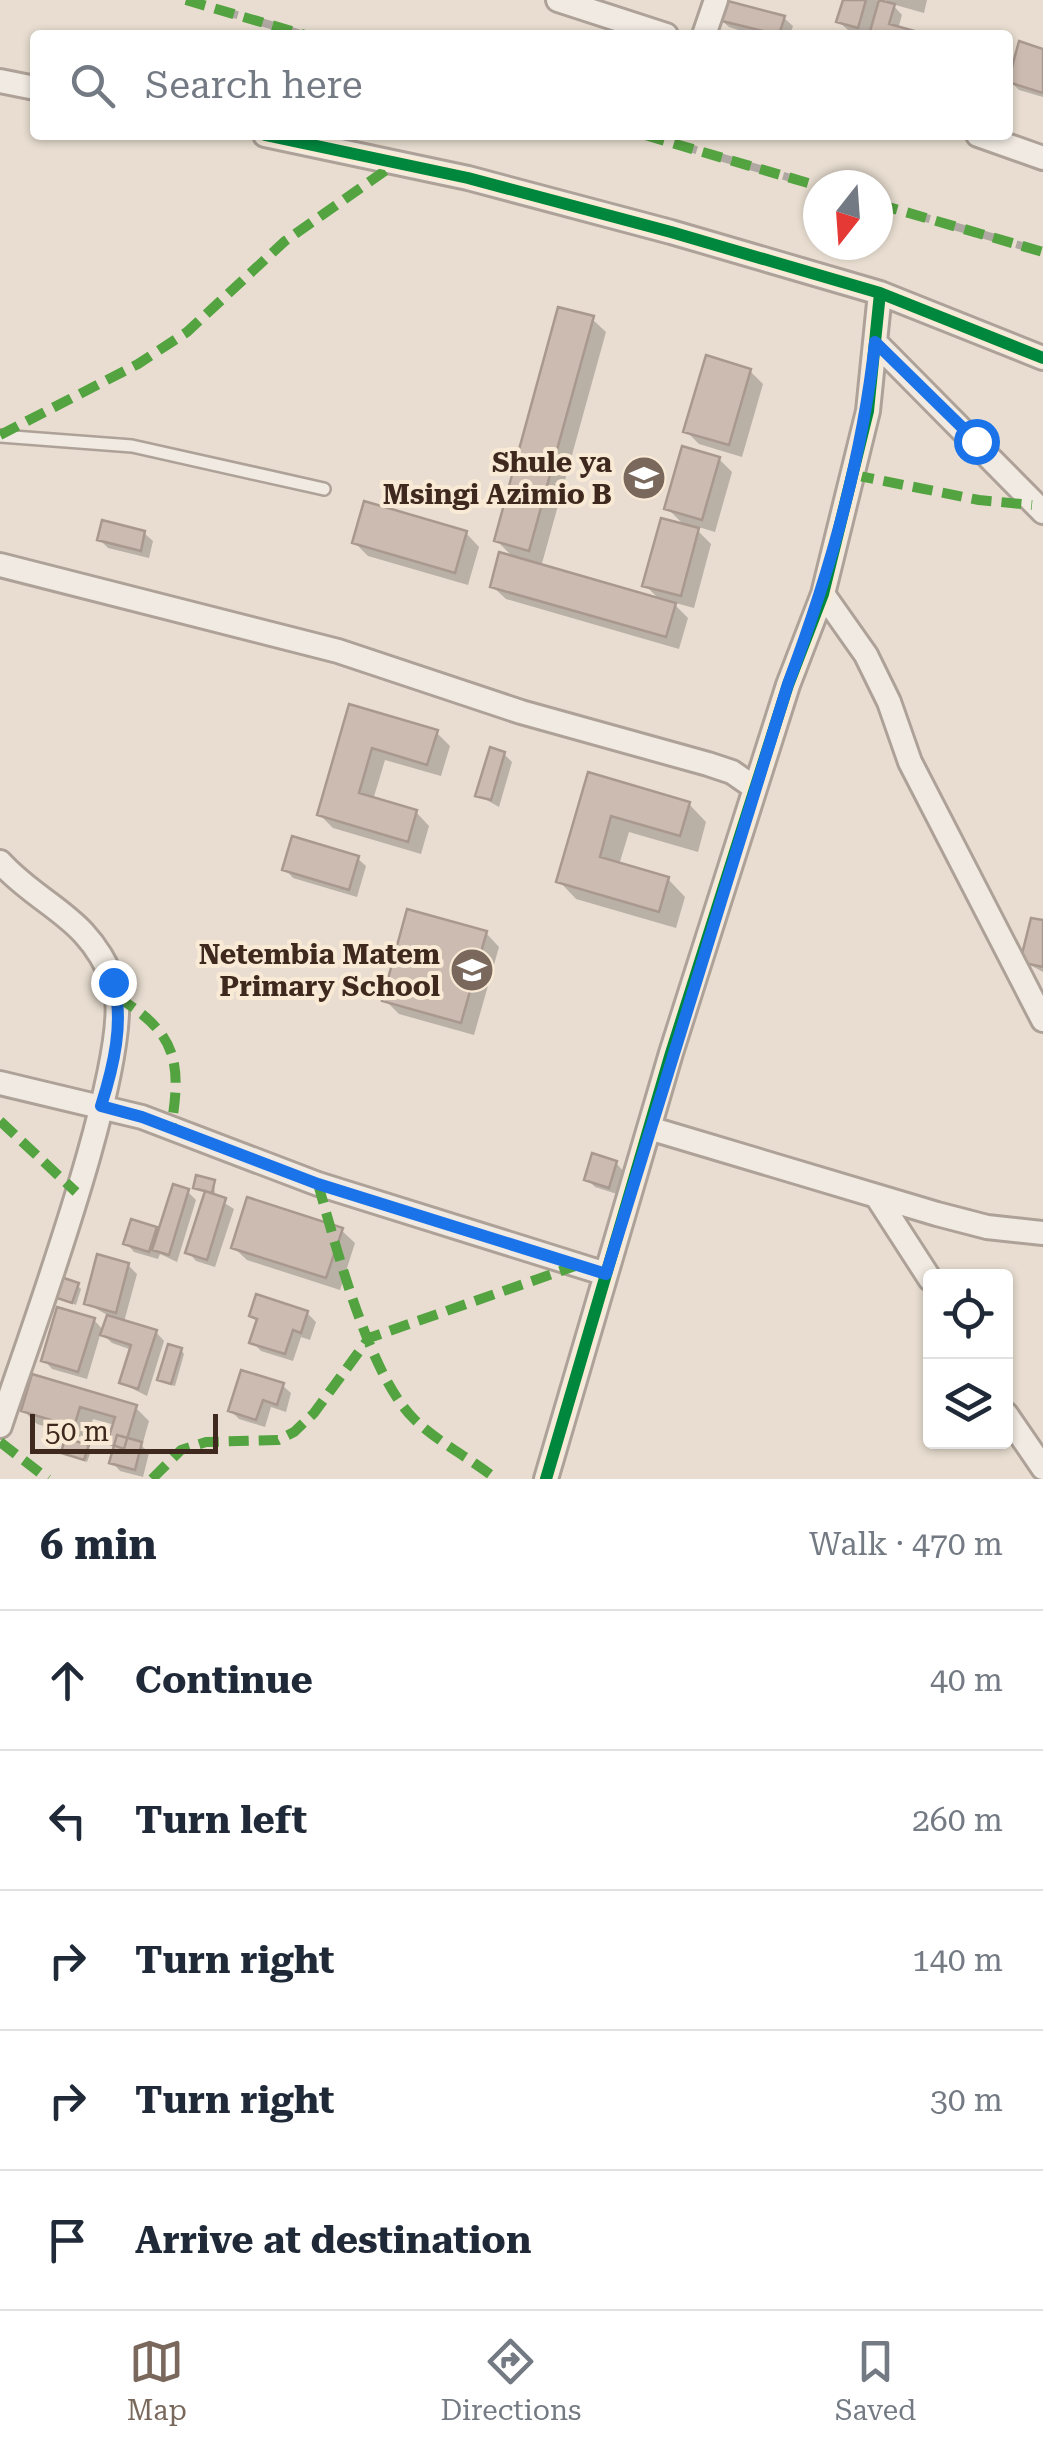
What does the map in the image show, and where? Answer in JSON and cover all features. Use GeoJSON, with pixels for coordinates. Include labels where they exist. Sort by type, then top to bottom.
{"type":"FeatureCollection","features":[{"type":"Feature","properties":{"kind":"street"},"geometry":{"type":"LineString","coordinates":[[558,0],[651,30]]}},
{"type":"Feature","properties":{"kind":"street"},"geometry":{"type":"LineString","coordinates":[[706,30],[716,0]]}},
{"type":"Feature","properties":{"kind":"street"},"geometry":{"type":"LineString","coordinates":[[0,81],[30,87]]}},
{"type":"Feature","properties":{"kind":"street"},"geometry":{"type":"LineString","coordinates":[[289,140],[468,178],[880,293],[1043,358]]}},
{"type":"Feature","properties":{"kind":"street"},"geometry":{"type":"LineString","coordinates":[[992,140],[1043,158]]}},
{"type":"Feature","properties":{"kind":"street"},"geometry":{"type":"LineString","coordinates":[[546,1479],[649,1128],[755,788],[822,594],[864,427],[880,293]]}},
{"type":"Feature","properties":{"kind":"street"},"geometry":{"type":"LineString","coordinates":[[875,342],[1043,512]]}},
{"type":"Feature","properties":{"kind":"street"},"geometry":{"type":"LineString","coordinates":[[0,565],[338,651],[538,718],[708,764],[732,772],[755,788]]}},
{"type":"Feature","properties":{"kind":"street"},"geometry":{"type":"LineString","coordinates":[[822,594],[866,655],[910,762],[1043,1020]]}},
{"type":"Feature","properties":{"kind":"street"},"geometry":{"type":"LineString","coordinates":[[0,862],[70,918],[113,982],[118,1020],[111,1073],[0,1426]]}},
{"type":"Feature","properties":{"kind":"street"},"geometry":{"type":"LineString","coordinates":[[0,1083],[142,1117],[318,1184],[606,1274]]}},
{"type":"Feature","properties":{"kind":"street"},"geometry":{"type":"LineString","coordinates":[[649,1128],[987,1227],[1043,1233]]}},
{"type":"Feature","properties":{"kind":"street"},"geometry":{"type":"LineString","coordinates":[[877,1197],[924,1269]]}},
{"type":"Feature","properties":{"kind":"street"},"geometry":{"type":"LineString","coordinates":[[1013,1424],[1043,1468]]}},
{"type":"Feature","properties":{"kind":"lane"},"geometry":{"type":"LineString","coordinates":[[0,436],[132,446],[324,489]]}},
{"type":"Feature","properties":{"kind":"building"},"geometry":{"type":"Polygon","coordinates":[[[724,0],[785,16],[781,30],[759,30],[718,20],[724,0]]]}},
{"type":"Feature","properties":{"kind":"building"},"geometry":{"type":"Polygon","coordinates":[[[843,0],[866,0],[858,28],[836,22],[843,0]]]}},
{"type":"Feature","properties":{"kind":"building"},"geometry":{"type":"Polygon","coordinates":[[[879,0],[895,4],[889,24],[911,30],[870,30],[879,0]]]}},
{"type":"Feature","properties":{"kind":"building"},"geometry":{"type":"Polygon","coordinates":[[[1019,41],[1043,49],[1043,93],[1013,84],[1019,41]]]}},
{"type":"Feature","properties":{"kind":"building"},"geometry":{"type":"Polygon","coordinates":[[[558,307],[594,316],[529,551],[494,541],[558,307]]]}},
{"type":"Feature","properties":{"kind":"building"},"geometry":{"type":"Polygon","coordinates":[[[706,355],[751,369],[729,445],[683,432],[706,355]]]}},
{"type":"Feature","properties":{"kind":"building"},"geometry":{"type":"Polygon","coordinates":[[[682,446],[720,457],[702,520],[664,509],[682,446]]]}},
{"type":"Feature","properties":{"kind":"building"},"geometry":{"type":"Polygon","coordinates":[[[364,501],[467,531],[455,573],[352,543],[364,501]]]}},
{"type":"Feature","properties":{"kind":"building"},"geometry":{"type":"Polygon","coordinates":[[[661,518],[699,528],[681,596],[642,586],[661,518]]]}},
{"type":"Feature","properties":{"kind":"building"},"geometry":{"type":"Polygon","coordinates":[[[102,520],[145,531],[141,551],[97,540],[102,520]]]}},
{"type":"Feature","properties":{"kind":"building"},"geometry":{"type":"Polygon","coordinates":[[[499,552],[676,603],[666,637],[490,587],[499,552]]]}},
{"type":"Feature","properties":{"kind":"building"},"geometry":{"type":"Polygon","coordinates":[[[349,704],[438,730],[427,765],[372,748],[359,793],[417,810],[408,842],[317,815],[349,704]]]}},
{"type":"Feature","properties":{"kind":"building"},"geometry":{"type":"Polygon","coordinates":[[[490,747],[505,752],[491,800],[475,796],[490,747]]]}},
{"type":"Feature","properties":{"kind":"building"},"geometry":{"type":"Polygon","coordinates":[[[588,772],[690,802],[680,836],[611,816],[600,857],[669,877],[659,912],[556,882],[588,772]]]}},
{"type":"Feature","properties":{"kind":"building"},"geometry":{"type":"Polygon","coordinates":[[[292,836],[359,856],[349,890],[282,870],[292,836]]]}},
{"type":"Feature","properties":{"kind":"building"},"geometry":{"type":"Polygon","coordinates":[[[407,909],[487,931],[461,1023],[382,1001],[407,909]]]}},
{"type":"Feature","properties":{"kind":"building"},"geometry":{"type":"Polygon","coordinates":[[[1031,918],[1043,920],[1043,967],[1020,962],[1031,918]]]}},
{"type":"Feature","properties":{"kind":"building"},"geometry":{"type":"Polygon","coordinates":[[[592,1153],[617,1161],[609,1188],[584,1180],[592,1153]]]}},
{"type":"Feature","properties":{"kind":"building"},"geometry":{"type":"Polygon","coordinates":[[[196,1175],[215,1180],[212,1193],[193,1188],[196,1175]]]}},
{"type":"Feature","properties":{"kind":"building"},"geometry":{"type":"Polygon","coordinates":[[[173,1184],[189,1189],[169,1255],[152,1250],[173,1184]]]}},
{"type":"Feature","properties":{"kind":"building"},"geometry":{"type":"Polygon","coordinates":[[[205,1191],[226,1198],[207,1260],[185,1253],[205,1191]]]}},
{"type":"Feature","properties":{"kind":"building"},"geometry":{"type":"Polygon","coordinates":[[[247,1197],[343,1228],[326,1278],[231,1248],[247,1197]]]}},
{"type":"Feature","properties":{"kind":"building"},"geometry":{"type":"Polygon","coordinates":[[[131,1219],[157,1227],[149,1252],[123,1244],[131,1219]]]}},
{"type":"Feature","properties":{"kind":"building"},"geometry":{"type":"Polygon","coordinates":[[[97,1254],[129,1263],[116,1313],[84,1304],[97,1254]]]}},
{"type":"Feature","properties":{"kind":"building"},"geometry":{"type":"Polygon","coordinates":[[[61,1277],[79,1283],[72,1303],[54,1297],[61,1277]]]}},
{"type":"Feature","properties":{"kind":"building"},"geometry":{"type":"Polygon","coordinates":[[[256,1294],[308,1311],[301,1333],[293,1330],[285,1354],[249,1343],[257,1319],[249,1316],[256,1294]]]}},
{"type":"Feature","properties":{"kind":"building"},"geometry":{"type":"Polygon","coordinates":[[[57,1307],[95,1318],[78,1372],[41,1361],[57,1307]]]}},
{"type":"Feature","properties":{"kind":"building"},"geometry":{"type":"Polygon","coordinates":[[[107,1315],[157,1330],[138,1389],[119,1383],[131,1345],[100,1335],[107,1315]]]}},
{"type":"Feature","properties":{"kind":"building"},"geometry":{"type":"Polygon","coordinates":[[[168,1344],[182,1348],[171,1384],[157,1380],[168,1344]]]}},
{"type":"Feature","properties":{"kind":"building"},"geometry":{"type":"Polygon","coordinates":[[[241,1370],[284,1383],[277,1405],[263,1400],[256,1420],[228,1411],[241,1370]]]}},
{"type":"Feature","properties":{"kind":"building"},"geometry":{"type":"Polygon","coordinates":[[[32,1374],[137,1405],[124,1449],[107,1443],[115,1417],[80,1407],[74,1427],[21,1411],[32,1374]]]}},
{"type":"Feature","properties":{"kind":"building"},"geometry":{"type":"Polygon","coordinates":[[[117,1435],[142,1442],[135,1470],[109,1463],[117,1435]]]}},
{"type":"Feature","properties":{"kind":"building"},"geometry":{"type":"Polygon","coordinates":[[[65,1438],[89,1445],[84,1460],[61,1453],[65,1438]]]}},
{"type":"Feature","properties":{"kind":"railway"},"geometry":{"type":"LineString","coordinates":[[186,0],[288,30]]}},
{"type":"Feature","properties":{"kind":"railway"},"geometry":{"type":"LineString","coordinates":[[662,140],[803,182]]}},
{"type":"Feature","properties":{"kind":"railway"},"geometry":{"type":"LineString","coordinates":[[893,208],[1043,252]]}},
{"type":"Feature","properties":{"kind":"marked path"},"geometry":{"type":"LineString","coordinates":[[186,0],[288,30]]}},
{"type":"Feature","properties":{"kind":"marked path"},"geometry":{"type":"LineString","coordinates":[[662,140],[803,182]]}},
{"type":"Feature","properties":{"kind":"marked path"},"geometry":{"type":"LineString","coordinates":[[0,435],[138,364],[187,332],[285,241],[396,163]]}},
{"type":"Feature","properties":{"kind":"marked path"},"geometry":{"type":"LineString","coordinates":[[893,208],[1043,252]]}},
{"type":"Feature","properties":{"kind":"marked path"},"geometry":{"type":"LineString","coordinates":[[854,475],[979,500],[1032,505]]}},
{"type":"Feature","properties":{"kind":"marked path"},"geometry":{"type":"LineString","coordinates":[[117,997],[152,1023],[171,1051],[176,1085],[171,1128]]}},
{"type":"Feature","properties":{"kind":"marked path"},"geometry":{"type":"LineString","coordinates":[[0,1121],[76,1192]]}},
{"type":"Feature","properties":{"kind":"marked path"},"geometry":{"type":"LineString","coordinates":[[318,1184],[356,1309],[398,1400],[424,1428],[496,1479]]}},
{"type":"Feature","properties":{"kind":"marked path"},"geometry":{"type":"LineString","coordinates":[[152,1479],[181,1450],[206,1442],[278,1440],[294,1432],[314,1413],[369,1338],[578,1265]]}},
{"type":"Feature","properties":{"kind":"marked path"},"geometry":{"type":"LineString","coordinates":[[0,1442],[48,1479]]}},
{"type":"Feature","properties":{"kind":"cycle path"},"geometry":{"type":"LineString","coordinates":[[289,140],[468,178],[671,232],[880,293],[1043,358]]}},
{"type":"Feature","properties":{"kind":"cycle path"},"geometry":{"type":"LineString","coordinates":[[546,1479],[671,1053],[788,685],[823,594],[868,411],[880,293]]}},
{"type":"Feature","properties":{"kind":"place","name":"Shule ya Msingi Azimio B"},"geometry":{"type":"Point","coordinates":[644,478]}},
{"type":"Feature","properties":{"kind":"place","name":"Netembia Matem Primary School"},"geometry":{"type":"Point","coordinates":[472,970]}},
{"type":"Feature","properties":{"kind":"route"},"geometry":{"type":"LineString","coordinates":[[113,982],[118,997],[118,1020],[111,1073],[101,1106],[142,1117],[318,1184],[606,1274],[671,1053],[788,684],[822,594],[868,411],[875,342],[976,441]]}}]}
